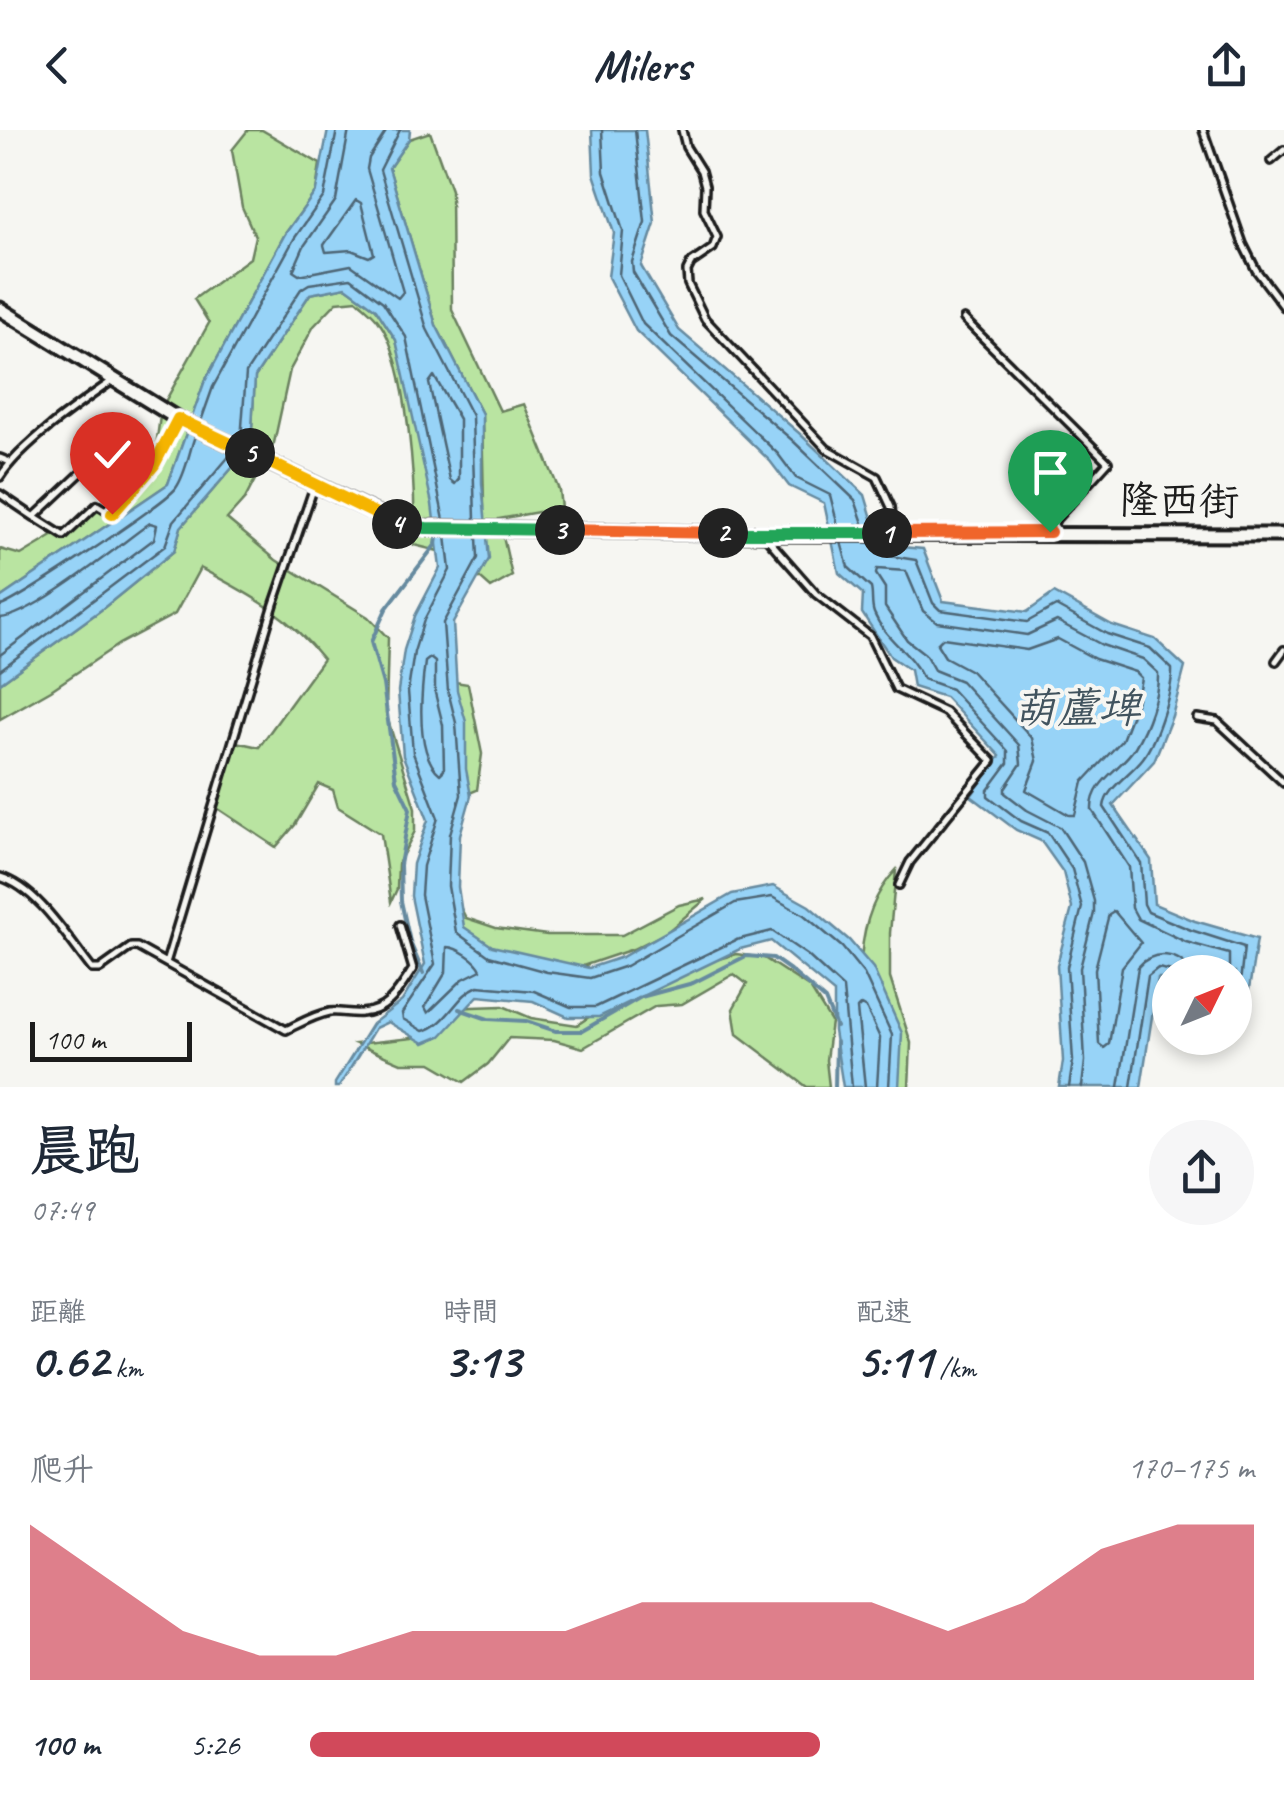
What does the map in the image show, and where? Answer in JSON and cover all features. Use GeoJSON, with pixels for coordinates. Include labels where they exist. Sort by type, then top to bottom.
{"type":"FeatureCollection","features":[{"type":"Feature","properties":{"kind":"street","name":"隆西街"},"geometry":{"type":"LineString","coordinates":[[0,309],[178,419],[405,527],[762,534],[1284,535]]}},
{"type":"Feature","properties":{"kind":"lane"},"geometry":{"type":"LineString","coordinates":[[682,130],[686,147],[701,171],[704,210],[717,237],[713,248],[691,263],[687,271],[688,284],[705,320],[826,449],[876,477],[891,508],[893,533]]}},
{"type":"Feature","properties":{"kind":"lane"},"geometry":{"type":"LineString","coordinates":[[1202,130],[1243,244],[1256,270],[1284,308]]}},
{"type":"Feature","properties":{"kind":"lane"},"geometry":{"type":"LineString","coordinates":[[1270,160],[1284,150]]}},
{"type":"Feature","properties":{"kind":"lane"},"geometry":{"type":"LineString","coordinates":[[964,319],[1108,462],[1056,519],[1050,532]]}},
{"type":"Feature","properties":{"kind":"lane"},"geometry":{"type":"LineString","coordinates":[[0,478],[10,462],[66,413],[112,381]]}},
{"type":"Feature","properties":{"kind":"lane"},"geometry":{"type":"LineString","coordinates":[[0,494],[64,536],[97,505],[112,514],[154,465],[178,419]]}},
{"type":"Feature","properties":{"kind":"lane"},"geometry":{"type":"LineString","coordinates":[[0,458],[10,462]]}},
{"type":"Feature","properties":{"kind":"lane"},"geometry":{"type":"LineString","coordinates":[[34,517],[83,471]]}},
{"type":"Feature","properties":{"kind":"lane"},"geometry":{"type":"LineString","coordinates":[[166,962],[314,484]]}},
{"type":"Feature","properties":{"kind":"lane"},"geometry":{"type":"LineString","coordinates":[[762,534],[816,594],[870,636],[896,689],[944,712],[992,761],[910,862],[899,885]]}},
{"type":"Feature","properties":{"kind":"lane"},"geometry":{"type":"LineString","coordinates":[[1276,661],[1284,650]]}},
{"type":"Feature","properties":{"kind":"lane"},"geometry":{"type":"LineString","coordinates":[[1197,718],[1216,721],[1284,783]]}},
{"type":"Feature","properties":{"kind":"lane"},"geometry":{"type":"LineString","coordinates":[[0,878],[18,886],[40,906],[92,969],[100,970],[131,947],[147,951],[286,1030],[332,1012],[362,1014],[381,1009],[393,999],[413,969],[400,924]]}},
{"type":"Feature","properties":{"kind":"green space"},"geometry":{"type":"Polygon","coordinates":[[[248,130],[262,130],[320,164],[316,191],[285,234],[204,383],[168,484],[0,598],[0,549],[21,555],[106,504],[153,468],[161,409],[209,323],[194,299],[250,258],[255,236],[242,207],[232,150],[248,130]]]}},
{"type":"Feature","properties":{"kind":"green space"},"geometry":{"type":"Polygon","coordinates":[[[430,132],[451,190],[452,310],[500,411],[524,404],[559,490],[561,508],[499,519],[512,576],[491,588],[454,555],[414,545],[412,462],[404,397],[389,341],[372,313],[357,300],[337,302],[314,326],[290,370],[274,443],[245,499],[227,519],[276,560],[368,617],[388,638],[386,713],[415,808],[415,831],[398,864],[397,889],[391,902],[381,834],[338,807],[333,790],[319,784],[295,825],[276,847],[217,808],[236,742],[259,747],[323,659],[282,617],[235,587],[200,568],[175,614],[119,644],[0,719],[0,683],[174,551],[181,527],[251,446],[255,377],[310,294],[346,287],[376,309],[396,340],[409,393],[484,504],[482,414],[436,325],[389,168],[409,139],[430,132]]]}},
{"type":"Feature","properties":{"kind":"green space"},"geometry":{"type":"Polygon","coordinates":[[[455,682],[468,684],[482,754],[477,790],[463,796],[455,682]]]}},
{"type":"Feature","properties":{"kind":"green space"},"geometry":{"type":"Polygon","coordinates":[[[896,870],[890,978],[911,1043],[909,1087],[871,1087],[862,1002],[863,945],[868,918],[879,893],[896,870]]]}},
{"type":"Feature","properties":{"kind":"green space"},"geometry":{"type":"Polygon","coordinates":[[[454,895],[466,918],[496,928],[547,935],[622,935],[679,905],[706,899],[667,932],[633,949],[562,973],[455,932],[454,895]]]}},
{"type":"Feature","properties":{"kind":"green space"},"geometry":{"type":"Polygon","coordinates":[[[736,954],[764,958],[810,988],[831,1022],[826,1060],[829,1087],[807,1087],[737,1034],[733,1009],[747,984],[734,974],[682,1004],[656,1006],[583,1048],[554,1040],[509,1038],[488,1064],[464,1082],[431,1063],[401,1063],[356,1044],[412,1038],[441,1010],[472,1007],[503,1006],[531,1018],[577,1025],[653,983],[736,954]]]}},
{"type":"Feature","properties":{"kind":"water"},"geometry":{"type":"Polygon","coordinates":[[[328,130],[410,130],[409,139],[389,168],[436,325],[482,414],[482,483],[489,559],[453,623],[471,796],[460,835],[458,887],[464,927],[492,946],[589,968],[622,957],[732,894],[773,886],[809,906],[849,940],[873,968],[902,1033],[899,1087],[843,1087],[834,1031],[834,993],[771,941],[740,949],[599,1017],[568,1017],[533,1001],[478,996],[441,1036],[424,1043],[388,1022],[375,1028],[339,1087],[335,1087],[372,1024],[402,1001],[425,964],[411,896],[413,864],[428,820],[403,756],[398,691],[404,650],[415,616],[440,568],[432,504],[396,340],[376,309],[346,287],[310,294],[255,377],[251,446],[181,527],[174,551],[0,683],[0,598],[168,484],[204,383],[285,234],[316,191],[328,130]]]}},
{"type":"Feature","properties":{"kind":"water","name":"葫蘆埤"},"geometry":{"type":"Polygon","coordinates":[[[592,130],[645,130],[655,223],[641,266],[679,330],[865,495],[880,545],[923,549],[943,601],[1027,612],[1054,593],[1112,625],[1155,639],[1185,667],[1172,716],[1154,761],[1113,805],[1151,860],[1154,904],[1257,939],[1252,971],[1252,955],[1152,955],[1152,1016],[1141,1087],[1059,1087],[1063,1061],[1057,965],[1072,908],[1063,872],[1041,841],[1016,830],[971,796],[1000,756],[945,697],[913,687],[910,670],[891,657],[862,613],[863,594],[839,573],[824,503],[789,486],[770,461],[636,331],[608,277],[614,233],[594,174],[592,130]]]}},
{"type":"Feature","properties":{"kind":"waterway"},"geometry":{"type":"LineString","coordinates":[[423,973],[410,942],[401,901],[400,865],[410,809],[396,780],[383,684],[371,642],[386,609],[437,538]]}},
{"type":"Feature","properties":{"kind":"waterway"},"geometry":{"type":"LineString","coordinates":[[459,1009],[488,1019],[526,1021],[556,1031],[582,1031],[641,997],[693,983],[746,956],[773,958],[790,970],[825,1000],[836,1027]]}},
{"type":"Feature","properties":{"kind":"waterway"},"geometry":{"type":"LineString","coordinates":[[835,1087],[836,1042]]}},
{"type":"Feature","properties":{"kind":"route"},"geometry":{"type":"LineString","coordinates":[[112,514],[154,465],[178,419],[405,527],[762,534],[1050,532]]}}]}
